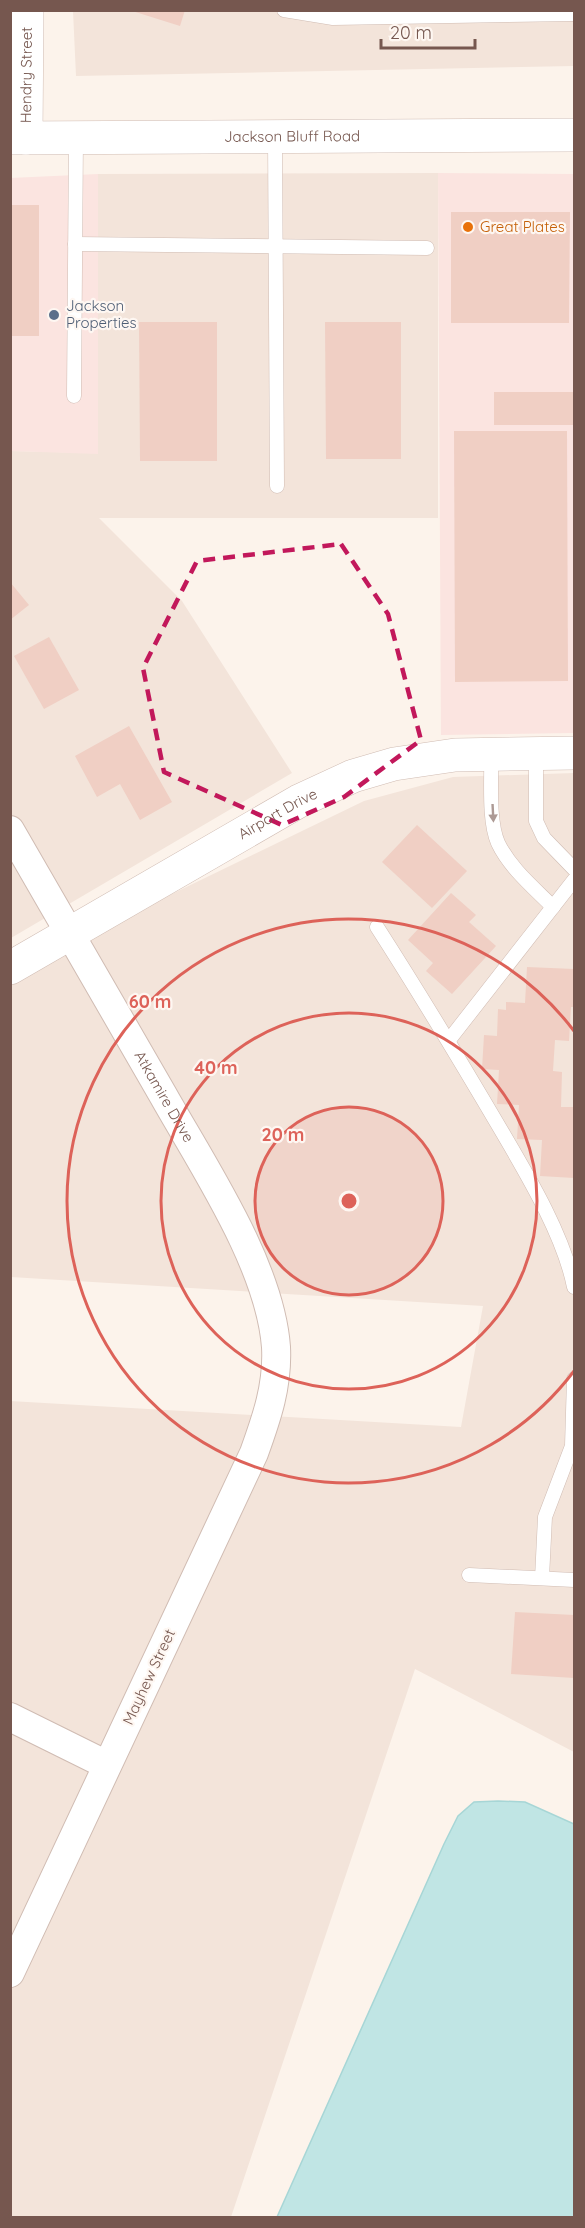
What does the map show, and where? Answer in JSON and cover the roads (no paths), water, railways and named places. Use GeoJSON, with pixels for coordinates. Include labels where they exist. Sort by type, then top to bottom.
{"type":"FeatureCollection","features":[{"type":"Feature","properties":{"kind":"street","name":"Hendry Street"},"geometry":{"type":"LineString","coordinates":[[18,138],[27,10]]}},
{"type":"Feature","properties":{"kind":"street","name":"Jackson Bluff Road"},"geometry":{"type":"LineString","coordinates":[[18,138],[574,135]]}},
{"type":"Feature","properties":{"kind":"street","name":"Airport Drive"},"geometry":{"type":"LineString","coordinates":[[10,968],[299,801],[353,776],[394,764],[455,755],[574,753]]}},
{"type":"Feature","properties":{"kind":"street","name":"Atkamire Drive"},"geometry":{"type":"LineString","coordinates":[[10,830],[218,1191],[253,1260],[269,1309],[276,1345],[276,1377]]}},
{"type":"Feature","properties":{"kind":"street","name":"Mayhew Street"},"geometry":{"type":"LineString","coordinates":[[10,1973],[254,1453],[270,1410],[276,1377]]}},
{"type":"Feature","properties":{"kind":"street"},"geometry":{"type":"LineString","coordinates":[[10,1717],[107,1765]]}},
{"type":"Feature","properties":{"kind":"lane"},"geometry":{"type":"LineString","coordinates":[[284,10],[333,18],[574,14]]}},
{"type":"Feature","properties":{"kind":"lane"},"geometry":{"type":"LineString","coordinates":[[275,137],[277,486]]}},
{"type":"Feature","properties":{"kind":"lane"},"geometry":{"type":"LineString","coordinates":[[74,396],[76,138]]}},
{"type":"Feature","properties":{"kind":"lane"},"geometry":{"type":"LineString","coordinates":[[75,244],[428,248]]}},
{"type":"Feature","properties":{"kind":"lane"},"geometry":{"type":"LineString","coordinates":[[536,753],[536,821],[544,838],[574,869]]}},
{"type":"Feature","properties":{"kind":"lane"},"geometry":{"type":"LineString","coordinates":[[491,754],[493,819],[497,842],[514,867],[553,907]]}},
{"type":"Feature","properties":{"kind":"lane"},"geometry":{"type":"LineString","coordinates":[[449,1040],[574,880]]}},
{"type":"Feature","properties":{"kind":"lane"},"geometry":{"type":"LineString","coordinates":[[377,927],[449,1040],[530,1179],[570,1267],[574,1282]]}},
{"type":"Feature","properties":{"kind":"lane"},"geometry":{"type":"LineString","coordinates":[[542,1578],[545,1517],[572,1446],[574,1379]]}},
{"type":"Feature","properties":{"kind":"lane"},"geometry":{"type":"LineString","coordinates":[[469,1575],[574,1580]]}},
{"type":"Feature","properties":{"kind":"water"},"geometry":{"type":"Polygon","coordinates":[[[474,1802],[525,1802],[574,1824],[574,2217],[277,2217],[458,1816],[474,1802]]]}},
{"type":"Feature","properties":{"kind":"place","name":"Great Plates"},"geometry":{"type":"Point","coordinates":[468,227]}},
{"type":"Feature","properties":{"kind":"place","name":"Jackson Properties"},"geometry":{"type":"Point","coordinates":[54,315]}}]}
